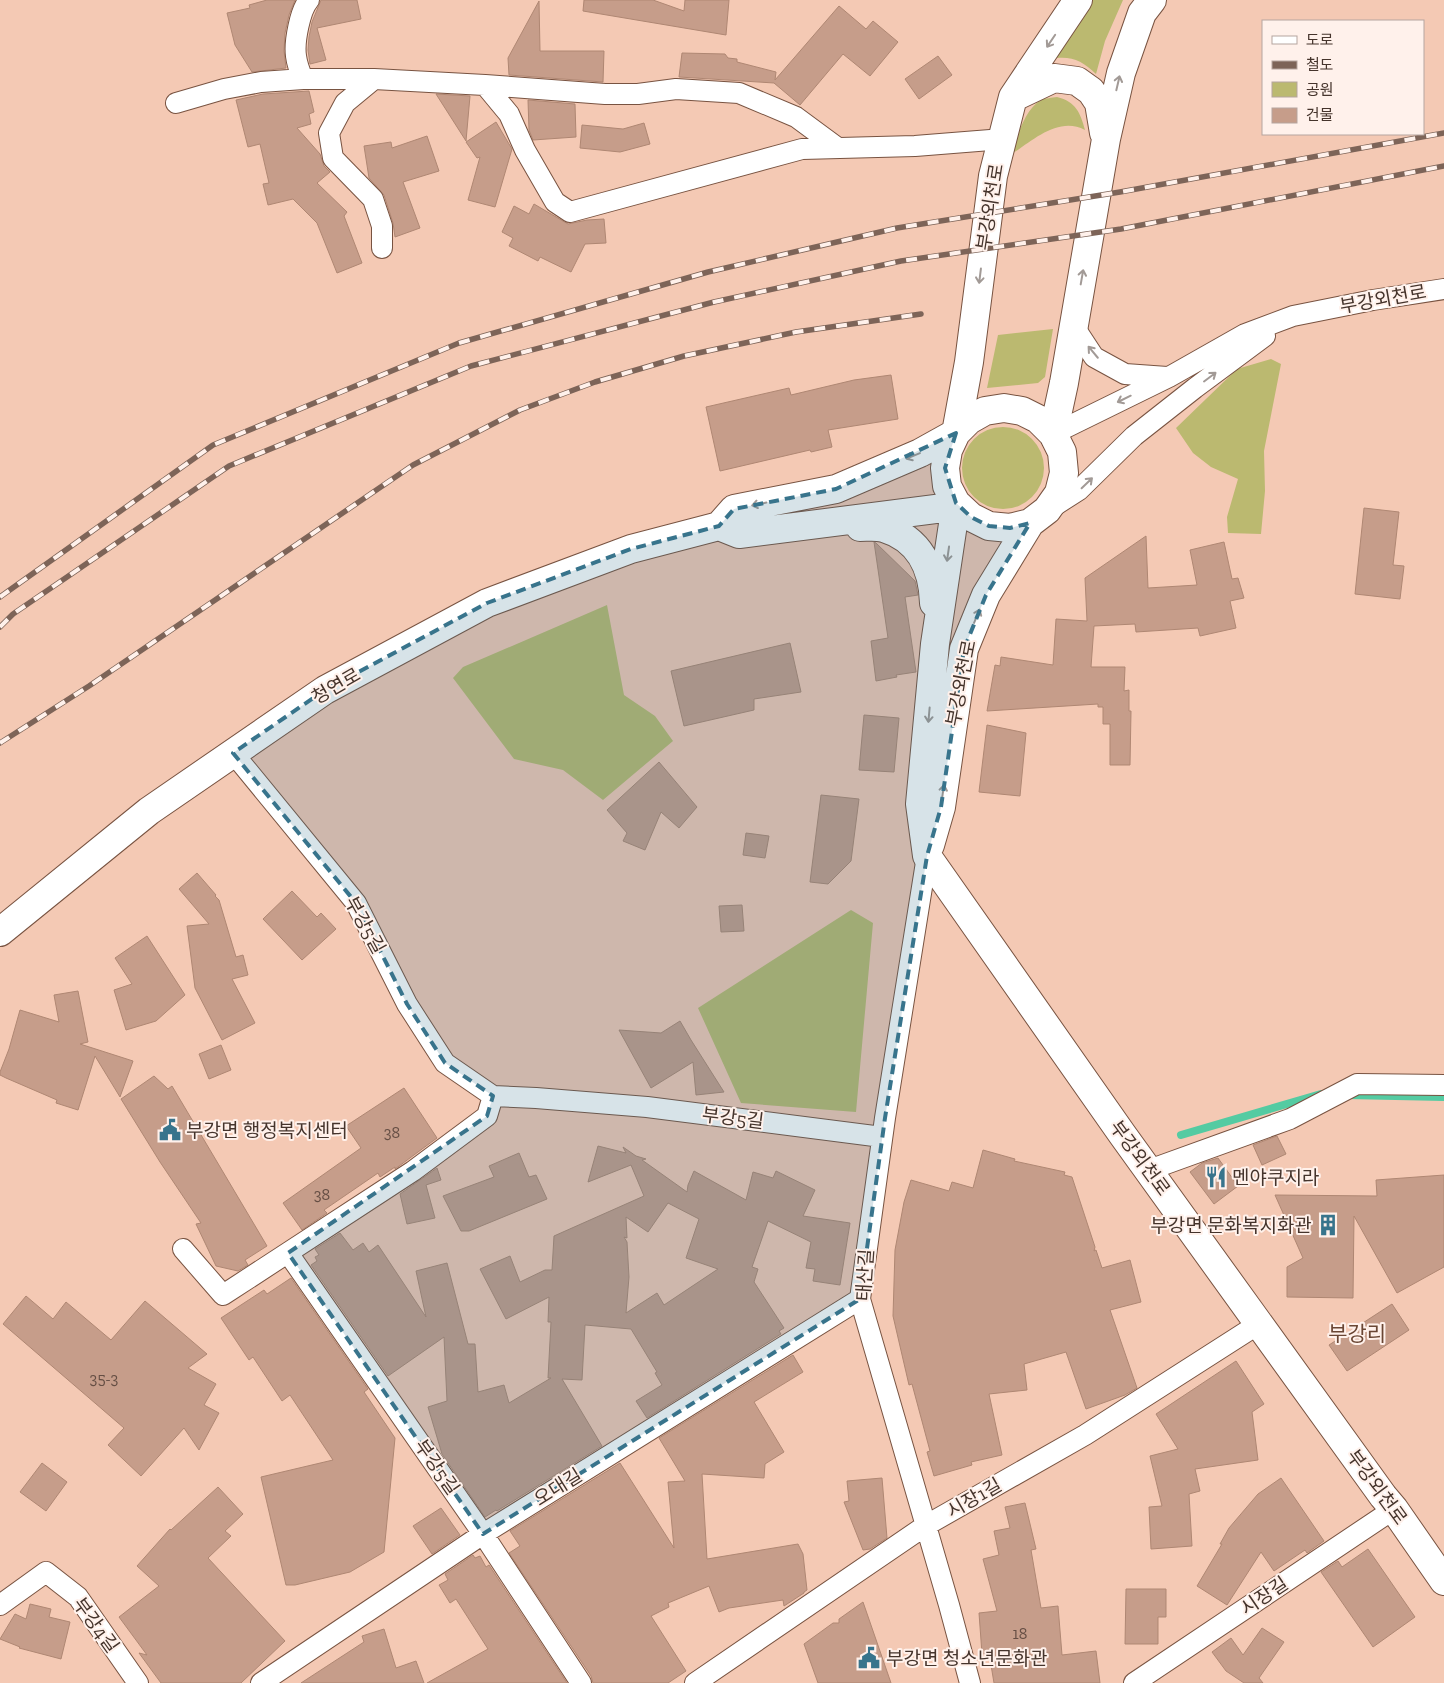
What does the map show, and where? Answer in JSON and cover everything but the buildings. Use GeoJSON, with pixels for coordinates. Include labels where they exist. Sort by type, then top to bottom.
{"type":"FeatureCollection","features":[{"type":"Feature","properties":{"kind":"main road","name":"부강외천로"},"geometry":{"type":"LineString","coordinates":[[956,433],[969,362],[993,176],[1013,97],[1078,0]]}},
{"type":"Feature","properties":{"kind":"main road"},"geometry":{"type":"LineString","coordinates":[[1053,434],[1064,383],[1106,139],[1121,73],[1142,14],[1152,0]]}},
{"type":"Feature","properties":{"kind":"main road"},"geometry":{"type":"LineString","coordinates":[[1013,97],[1054,78],[1077,81],[1091,91],[1100,104],[1106,139]]}},
{"type":"Feature","properties":{"kind":"main road"},"geometry":{"type":"LineString","coordinates":[[956,433],[948,450],[944,468],[947,486],[956,503],[959,506],[970,517],[989,526],[1010,528],[1038,516],[1059,493],[1064,473],[1062,452],[1053,434],[1038,419],[1022,411],[1004,408],[985,411],[969,420],[956,433],[920,453],[836,489],[734,509],[719,526],[740,534],[959,506]]}},
{"type":"Feature","properties":{"kind":"main road","name":"부강외천로"},"geometry":{"type":"LineString","coordinates":[[959,506],[953,524],[935,644],[920,804],[927,856],[1149,1170],[1444,1581]]}},
{"type":"Feature","properties":{"kind":"main road","name":"부강외천로"},"geometry":{"type":"LineString","coordinates":[[927,856],[940,807],[964,649],[986,595],[1038,516]]}},
{"type":"Feature","properties":{"kind":"main road"},"geometry":{"type":"LineString","coordinates":[[838,520],[852,526],[883,527],[915,545],[923,557],[933,585],[935,644]]}},
{"type":"Feature","properties":{"kind":"main road","name":"청연로"},"geometry":{"type":"LineString","coordinates":[[0,932],[149,811],[324,690],[487,603],[631,548],[719,526]]}},
{"type":"Feature","properties":{"kind":"street"},"geometry":{"type":"LineString","coordinates":[[302,79],[296,55],[299,24],[304,6],[309,0]]}},
{"type":"Feature","properties":{"kind":"street"},"geometry":{"type":"LineString","coordinates":[[176,103],[224,89],[261,82],[302,79],[374,79],[605,94],[638,94],[676,89],[739,93],[796,117],[838,148]]}},
{"type":"Feature","properties":{"kind":"street"},"geometry":{"type":"LineString","coordinates":[[374,79],[345,103],[329,133],[333,158],[373,199],[382,226],[382,248]]}},
{"type":"Feature","properties":{"kind":"street"},"geometry":{"type":"LineString","coordinates":[[485,85],[509,114],[525,150],[555,202],[570,212],[802,149],[915,146],[1002,139]]}},
{"type":"Feature","properties":{"kind":"street","name":"부강외천로"},"geometry":{"type":"LineString","coordinates":[[1294,316],[1373,300],[1444,289]]}},
{"type":"Feature","properties":{"kind":"street"},"geometry":{"type":"LineString","coordinates":[[1053,434],[1169,377],[1245,334],[1294,316]]}},
{"type":"Feature","properties":{"kind":"street"},"geometry":{"type":"LineString","coordinates":[[1038,516],[1079,490],[1134,436],[1251,345],[1294,316]]}},
{"type":"Feature","properties":{"kind":"street"},"geometry":{"type":"LineString","coordinates":[[1073,325],[1094,357],[1125,374],[1169,377]]}},
{"type":"Feature","properties":{"kind":"street","name":"부강5길"},"geometry":{"type":"LineString","coordinates":[[233,753],[356,903],[407,1004],[445,1063],[493,1096],[647,1107],[882,1137]]}},
{"type":"Feature","properties":{"kind":"street","name":"태산길"},"geometry":{"type":"LineString","coordinates":[[927,856],[882,1137],[860,1299],[970,1683]]}},
{"type":"Feature","properties":{"kind":"street"},"geometry":{"type":"LineString","coordinates":[[1149,1170],[1290,1119],[1357,1084],[1444,1085]]}},
{"type":"Feature","properties":{"kind":"street"},"geometry":{"type":"LineString","coordinates":[[183,1249],[223,1295],[413,1171],[487,1116],[493,1096]]}},
{"type":"Feature","properties":{"kind":"street","name":"부강5길"},"geometry":{"type":"LineString","coordinates":[[288,1253],[484,1534],[581,1683]]}},
{"type":"Feature","properties":{"kind":"street","name":"오대길"},"geometry":{"type":"LineString","coordinates":[[262,1683],[484,1534],[860,1299]]}},
{"type":"Feature","properties":{"kind":"street","name":"시장1길"},"geometry":{"type":"LineString","coordinates":[[695,1683],[926,1526],[1085,1435],[1260,1323]]}},
{"type":"Feature","properties":{"kind":"street","name":"시장길"},"geometry":{"type":"LineString","coordinates":[[1134,1683],[1394,1509]]}},
{"type":"Feature","properties":{"kind":"street","name":"부강4길"},"geometry":{"type":"LineString","coordinates":[[0,1605],[46,1572],[78,1597],[138,1683]]}},
{"type":"Feature","properties":{"kind":"highlighted area"},"geometry":{"type":"Polygon","coordinates":[[[956,433],[945,468],[956,503],[971,517],[989,526],[1010,528],[1030,523],[986,595],[964,649],[941,807],[927,856],[885,1118],[860,1299],[483,1534],[288,1253],[487,1116],[493,1096],[445,1063],[407,1004],[356,903],[233,753],[325,690],[487,603],[631,549],[719,526],[734,509],[836,489],[956,433]]]}},
{"type":"Feature","properties":{"kind":"green space"},"geometry":{"type":"Polygon","coordinates":[[[1089,0],[1123,0],[1105,41],[1096,74],[1086,65],[1070,58],[1050,59],[1089,0]]]}},
{"type":"Feature","properties":{"kind":"green space"},"geometry":{"type":"Polygon","coordinates":[[[1057,97],[1073,105],[1081,118],[1085,130],[1075,126],[1056,128],[1037,137],[1012,154],[1019,132],[1030,110],[1041,100],[1057,97]]]}},
{"type":"Feature","properties":{"kind":"green space"},"geometry":{"type":"Polygon","coordinates":[[[1053,329],[1045,377],[1038,383],[987,388],[998,335],[1053,329]]]}},
{"type":"Feature","properties":{"kind":"green space"},"geometry":{"type":"Polygon","coordinates":[[[1271,359],[1281,364],[1264,451],[1265,491],[1261,534],[1228,533],[1227,517],[1238,479],[1211,467],[1193,453],[1176,428],[1237,369],[1271,359]]]}},
{"type":"Feature","properties":{"kind":"green space"},"geometry":{"type":"Polygon","coordinates":[[[1003,427],[1019,430],[1032,439],[1041,452],[1044,468],[1041,484],[1032,497],[1019,506],[1003,509],[987,506],[974,497],[965,484],[962,468],[965,452],[974,439],[987,430],[1003,427]]]}},
{"type":"Feature","properties":{"kind":"green space"},"geometry":{"type":"Polygon","coordinates":[[[607,605],[624,695],[655,716],[673,741],[603,800],[563,770],[514,759],[453,678],[463,667],[607,605]]]}},
{"type":"Feature","properties":{"kind":"green space"},"geometry":{"type":"Polygon","coordinates":[[[851,910],[873,923],[856,1112],[741,1103],[698,1008],[851,910]]]}},
{"type":"Feature","properties":{"kind":"waterway"},"geometry":{"type":"LineString","coordinates":[[1181,1135],[1321,1094]]}},
{"type":"Feature","properties":{"kind":"waterway"},"geometry":{"type":"LineString","coordinates":[[1347,1095],[1444,1097]]}},
{"type":"Feature","properties":{"kind":"railway"},"geometry":{"type":"LineString","coordinates":[[0,597],[213,445],[459,343],[708,272],[897,228],[1120,192],[1444,133]]}},
{"type":"Feature","properties":{"kind":"railway"},"geometry":{"type":"LineString","coordinates":[[0,627],[13,614],[229,466],[471,366],[714,302],[901,261],[1121,229],[1444,166]]}},
{"type":"Feature","properties":{"kind":"railway"},"geometry":{"type":"LineString","coordinates":[[0,743],[89,686],[413,465],[520,410],[595,382],[684,356],[796,332],[921,314]]}},
{"type":"Feature","properties":{"kind":"place","name":"부강면 행정복지센터"},"geometry":{"type":"Point","coordinates":[170,1130]}},
{"type":"Feature","properties":{"kind":"place","name":"멘야쿠지라"},"geometry":{"type":"Point","coordinates":[1216,1177]}},
{"type":"Feature","properties":{"kind":"place","name":"부강면 문화복지화관"},"geometry":{"type":"Point","coordinates":[1328,1225]}},
{"type":"Feature","properties":{"kind":"place","name":"부강면 청소년문화관"},"geometry":{"type":"Point","coordinates":[869,1658]}},
{"type":"Feature","properties":{"kind":"district","name":"부강리"},"geometry":{"type":"Point","coordinates":[1357,1333]}}]}
